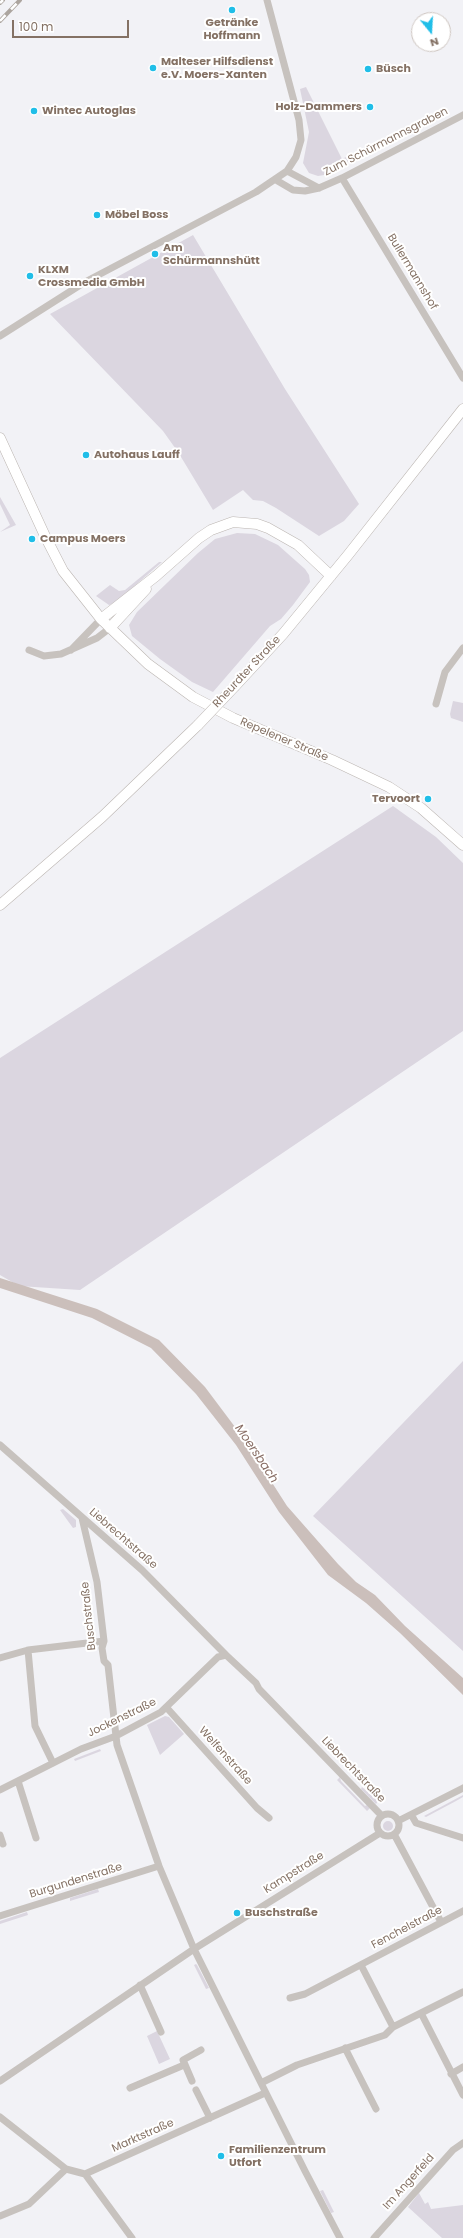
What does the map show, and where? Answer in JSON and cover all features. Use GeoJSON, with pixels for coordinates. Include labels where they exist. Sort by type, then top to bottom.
{"type":"FeatureCollection","features":[{"type":"Feature","properties":{"kind":"main road","name":"Rheurdter Straße"},"geometry":{"type":"LineString","coordinates":[[0,905],[102,817],[198,725],[235,686],[283,634],[331,576],[463,409]]}},
{"type":"Feature","properties":{"kind":"main road","name":"Repelener Straße"},"geometry":{"type":"LineString","coordinates":[[0,438],[44,536],[63,571],[101,619],[148,664],[193,697],[233,718],[332,760],[388,787],[421,808],[463,845]]}},
{"type":"Feature","properties":{"kind":"main road"},"geometry":{"type":"LineString","coordinates":[[101,619],[156,576],[199,538],[211,530],[228,524],[245,522],[268,528],[298,545],[331,576]]}},
{"type":"Feature","properties":{"kind":"main road"},"geometry":{"type":"LineString","coordinates":[[110,628],[156,576]]}},
{"type":"Feature","properties":{"kind":"street"},"geometry":{"type":"LineString","coordinates":[[0,336],[85,282],[256,192],[276,180],[287,171],[296,157],[301,140],[300,120],[267,0]]}},
{"type":"Feature","properties":{"kind":"street","name":"Zum Schürmannsgraben"},"geometry":{"type":"LineString","coordinates":[[276,180],[293,190],[305,191],[319,188],[342,178],[463,115]]}},
{"type":"Feature","properties":{"kind":"street","name":"Zum Schürmannsgraben"},"geometry":{"type":"LineString","coordinates":[[287,171],[319,188]]}},
{"type":"Feature","properties":{"kind":"street","name":"Bullermannshof"},"geometry":{"type":"LineString","coordinates":[[342,178],[463,378]]}},
{"type":"Feature","properties":{"kind":"street"},"geometry":{"type":"LineString","coordinates":[[70,651],[101,619]]}},
{"type":"Feature","properties":{"kind":"street"},"geometry":{"type":"LineString","coordinates":[[29,650],[44,656],[70,651],[97,638],[110,628]]}},
{"type":"Feature","properties":{"kind":"street"},"geometry":{"type":"LineString","coordinates":[[436,704],[445,672],[463,648]]}},
{"type":"Feature","properties":{"kind":"street","name":"Liebrechtstraße"},"geometry":{"type":"LineString","coordinates":[[0,1445],[142,1570],[224,1655],[256,1683],[259,1689],[381,1815]]}},
{"type":"Feature","properties":{"kind":"street","name":"Buschstraße"},"geometry":{"type":"LineString","coordinates":[[82,1518],[97,1582],[104,1641],[102,1648],[104,1660],[108,1665],[117,1745],[159,1866],[194,1949],[265,2093],[340,2238]]}},
{"type":"Feature","properties":{"kind":"street"},"geometry":{"type":"LineString","coordinates":[[0,1658],[28,1650],[104,1641]]}},
{"type":"Feature","properties":{"kind":"street"},"geometry":{"type":"LineString","coordinates":[[28,1650],[35,1726],[52,1763]]}},
{"type":"Feature","properties":{"kind":"street","name":"Jockenstraße"},"geometry":{"type":"LineString","coordinates":[[0,1790],[52,1763],[116,1736],[167,1708],[224,1655]]}},
{"type":"Feature","properties":{"kind":"street","name":"Welfenstraße"},"geometry":{"type":"LineString","coordinates":[[167,1708],[256,1808],[269,1818]]}},
{"type":"Feature","properties":{"kind":"street"},"geometry":{"type":"LineString","coordinates":[[18,1781],[36,1838]]}},
{"type":"Feature","properties":{"kind":"street"},"geometry":{"type":"LineString","coordinates":[[398,1821],[412,1816],[463,1788]]}},
{"type":"Feature","properties":{"kind":"street"},"geometry":{"type":"LineString","coordinates":[[392,1814],[398,1821],[399,1827],[394,1834],[387,1836],[380,1833],[376,1826],[381,1815],[392,1814]]}},
{"type":"Feature","properties":{"kind":"street"},"geometry":{"type":"LineString","coordinates":[[412,1816],[416,1823],[463,1838]]}},
{"type":"Feature","properties":{"kind":"street","name":"Kampstraße"},"geometry":{"type":"LineString","coordinates":[[0,2081],[194,1949],[380,1833]]}},
{"type":"Feature","properties":{"kind":"street"},"geometry":{"type":"LineString","coordinates":[[394,1834],[441,1922]]}},
{"type":"Feature","properties":{"kind":"street"},"geometry":{"type":"LineString","coordinates":[[0,1835],[3,1844]]}},
{"type":"Feature","properties":{"kind":"street","name":"Burgundenstraße"},"geometry":{"type":"LineString","coordinates":[[0,1916],[159,1866]]}},
{"type":"Feature","properties":{"kind":"street","name":"Fenchelstraße"},"geometry":{"type":"LineString","coordinates":[[290,1998],[305,1994],[463,1911]]}},
{"type":"Feature","properties":{"kind":"street"},"geometry":{"type":"LineString","coordinates":[[361,1965],[393,2028]]}},
{"type":"Feature","properties":{"kind":"street"},"geometry":{"type":"LineString","coordinates":[[140,1986],[161,2032]]}},
{"type":"Feature","properties":{"kind":"street"},"geometry":{"type":"LineString","coordinates":[[260,2083],[297,2065],[385,2035],[393,2028],[463,1992]]}},
{"type":"Feature","properties":{"kind":"street"},"geometry":{"type":"LineString","coordinates":[[421,2013],[463,2095]]}},
{"type":"Feature","properties":{"kind":"street"},"geometry":{"type":"LineString","coordinates":[[345,2048],[376,2109]]}},
{"type":"Feature","properties":{"kind":"street"},"geometry":{"type":"LineString","coordinates":[[192,2081],[183,2060],[201,2050]]}},
{"type":"Feature","properties":{"kind":"street"},"geometry":{"type":"LineString","coordinates":[[130,2088],[184,2065]]}},
{"type":"Feature","properties":{"kind":"street"},"geometry":{"type":"LineString","coordinates":[[451,2074],[463,2067]]}},
{"type":"Feature","properties":{"kind":"street"},"geometry":{"type":"LineString","coordinates":[[196,2090],[210,2118]]}},
{"type":"Feature","properties":{"kind":"street","name":"Marktstraße"},"geometry":{"type":"LineString","coordinates":[[85,2174],[265,2093]]}},
{"type":"Feature","properties":{"kind":"street"},"geometry":{"type":"LineString","coordinates":[[0,2117],[66,2169],[85,2174],[132,2238]]}},
{"type":"Feature","properties":{"kind":"street","name":"Im Angerfeld"},"geometry":{"type":"LineString","coordinates":[[374,2238],[453,2150],[463,2144]]}},
{"type":"Feature","properties":{"kind":"street"},"geometry":{"type":"LineString","coordinates":[[0,2216],[28,2204],[66,2169]]}},
{"type":"Feature","properties":{"kind":"shaded area"},"geometry":{"type":"Polygon","coordinates":[[[306,87],[342,159],[380,140],[382,145],[324,175],[318,176],[309,173],[303,163],[309,132],[300,89],[306,87]]]}},
{"type":"Feature","properties":{"kind":"shaded area"},"geometry":{"type":"Polygon","coordinates":[[[193,235],[285,389],[359,504],[344,521],[319,536],[276,508],[263,501],[253,500],[243,490],[213,510],[178,452],[163,431],[50,314],[193,235]]]}},
{"type":"Feature","properties":{"kind":"shaded area"},"geometry":{"type":"Polygon","coordinates":[[[0,497],[16,525],[0,532],[10,525],[0,504],[0,497]]]}},
{"type":"Feature","properties":{"kind":"shaded area"},"geometry":{"type":"Polygon","coordinates":[[[237,533],[255,534],[278,545],[305,569],[309,575],[310,582],[281,619],[270,626],[213,692],[192,682],[160,659],[132,636],[129,625],[137,612],[198,553],[215,539],[237,533]]]}},
{"type":"Feature","properties":{"kind":"shaded area"},"geometry":{"type":"Polygon","coordinates":[[[159,562],[162,562],[115,603],[109,605],[96,596],[110,585],[119,591],[125,590],[159,562]]]}},
{"type":"Feature","properties":{"kind":"shaded area"},"geometry":{"type":"Polygon","coordinates":[[[453,701],[463,703],[463,722],[451,718],[450,714],[453,701]]]}},
{"type":"Feature","properties":{"kind":"shaded area"},"geometry":{"type":"Polygon","coordinates":[[[393,806],[436,837],[463,863],[463,1031],[80,1290],[19,1286],[0,1275],[0,1058],[393,806]]]}},
{"type":"Feature","properties":{"kind":"shaded area","name":"Moersbach"},"geometry":{"type":"Polygon","coordinates":[[[0,1278],[97,1309],[159,1340],[205,1387],[244,1439],[287,1506],[338,1564],[356,1582],[375,1595],[405,1626],[463,1678],[463,1695],[400,1633],[366,1603],[328,1575],[279,1512],[236,1445],[196,1394],[151,1348],[92,1318],[0,1288],[0,1278]]]}},
{"type":"Feature","properties":{"kind":"shaded area"},"geometry":{"type":"Polygon","coordinates":[[[463,1361],[463,1651],[313,1516],[463,1361]]]}},
{"type":"Feature","properties":{"kind":"shaded area"},"geometry":{"type":"Polygon","coordinates":[[[63,1509],[76,1520],[76,1527],[73,1528],[60,1510],[63,1509]]]}},
{"type":"Feature","properties":{"kind":"shaded area"},"geometry":{"type":"Polygon","coordinates":[[[165,1716],[169,1717],[184,1734],[160,1755],[147,1725],[165,1716]]]}},
{"type":"Feature","properties":{"kind":"shaded area"},"geometry":{"type":"Polygon","coordinates":[[[100,1749],[101,1751],[75,1761],[74,1759],[100,1749]]]}},
{"type":"Feature","properties":{"kind":"shaded area"},"geometry":{"type":"Polygon","coordinates":[[[340,1777],[341,1781],[365,1806],[367,1805],[370,1808],[367,1811],[337,1780],[340,1777]]]}},
{"type":"Feature","properties":{"kind":"shaded area"},"geometry":{"type":"Polygon","coordinates":[[[362,1787],[378,1801],[376,1804],[361,1789],[362,1787]]]}},
{"type":"Feature","properties":{"kind":"shaded area"},"geometry":{"type":"Polygon","coordinates":[[[463,1795],[463,1797],[456,1801],[426,1817],[424,1816],[463,1795]]]}},
{"type":"Feature","properties":{"kind":"shaded area"},"geometry":{"type":"Polygon","coordinates":[[[386,1821],[390,1821],[392,1822],[392,1830],[386,1831],[383,1828],[383,1824],[386,1821]]]}},
{"type":"Feature","properties":{"kind":"shaded area"},"geometry":{"type":"Polygon","coordinates":[[[98,1889],[99,1892],[70,1901],[70,1898],[98,1889]]]}},
{"type":"Feature","properties":{"kind":"shaded area"},"geometry":{"type":"Polygon","coordinates":[[[27,1912],[28,1915],[0,1924],[0,1921],[27,1912]]]}},
{"type":"Feature","properties":{"kind":"shaded area"},"geometry":{"type":"Polygon","coordinates":[[[196,1964],[209,1988],[206,1989],[194,1965],[196,1964]]]}},
{"type":"Feature","properties":{"kind":"shaded area"},"geometry":{"type":"Polygon","coordinates":[[[157,2031],[170,2059],[159,2064],[147,2036],[157,2031]]]}},
{"type":"Feature","properties":{"kind":"shaded area"},"geometry":{"type":"Polygon","coordinates":[[[323,2190],[334,2212],[331,2213],[320,2191],[323,2190]]]}},
{"type":"Feature","properties":{"kind":"shaded area"},"geometry":{"type":"Polygon","coordinates":[[[419,2193],[425,2204],[428,2202],[431,2209],[463,2205],[463,2238],[442,2238],[408,2207],[419,2193]]]}},
{"type":"Feature","properties":{"kind":"railway"},"geometry":{"type":"LineString","coordinates":[[0,3],[3,0]]}},
{"type":"Feature","properties":{"kind":"railway"},"geometry":{"type":"LineString","coordinates":[[0,21],[20,0]]}},
{"type":"Feature","properties":{"kind":"place","name":"Getränke Hoffmann"},"geometry":{"type":"Point","coordinates":[232,10]}},
{"type":"Feature","properties":{"kind":"place","name":"Malteser Hilfsdienst e.V. Moers-Xanten"},"geometry":{"type":"Point","coordinates":[153,68]}},
{"type":"Feature","properties":{"kind":"place","name":"Büsch"},"geometry":{"type":"Point","coordinates":[368,69]}},
{"type":"Feature","properties":{"kind":"place","name":"Holz-Dammers"},"geometry":{"type":"Point","coordinates":[370,107]}},
{"type":"Feature","properties":{"kind":"place","name":"Wintec Autoglas"},"geometry":{"type":"Point","coordinates":[34,111]}},
{"type":"Feature","properties":{"kind":"place","name":"Möbel Boss"},"geometry":{"type":"Point","coordinates":[97,215]}},
{"type":"Feature","properties":{"kind":"place","name":"Am Schürmannshütt"},"geometry":{"type":"Point","coordinates":[155,254]}},
{"type":"Feature","properties":{"kind":"place","name":"KLXM Crossmedia GmbH"},"geometry":{"type":"Point","coordinates":[30,276]}},
{"type":"Feature","properties":{"kind":"place","name":"Autohaus Lauff"},"geometry":{"type":"Point","coordinates":[86,455]}},
{"type":"Feature","properties":{"kind":"place","name":"Campus Moers"},"geometry":{"type":"Point","coordinates":[32,539]}},
{"type":"Feature","properties":{"kind":"place","name":"Tervoort"},"geometry":{"type":"Point","coordinates":[428,799]}},
{"type":"Feature","properties":{"kind":"place","name":"Buschstraße"},"geometry":{"type":"Point","coordinates":[237,1913]}},
{"type":"Feature","properties":{"kind":"place","name":"Familienzentrum Utfort"},"geometry":{"type":"Point","coordinates":[221,2156]}}]}
